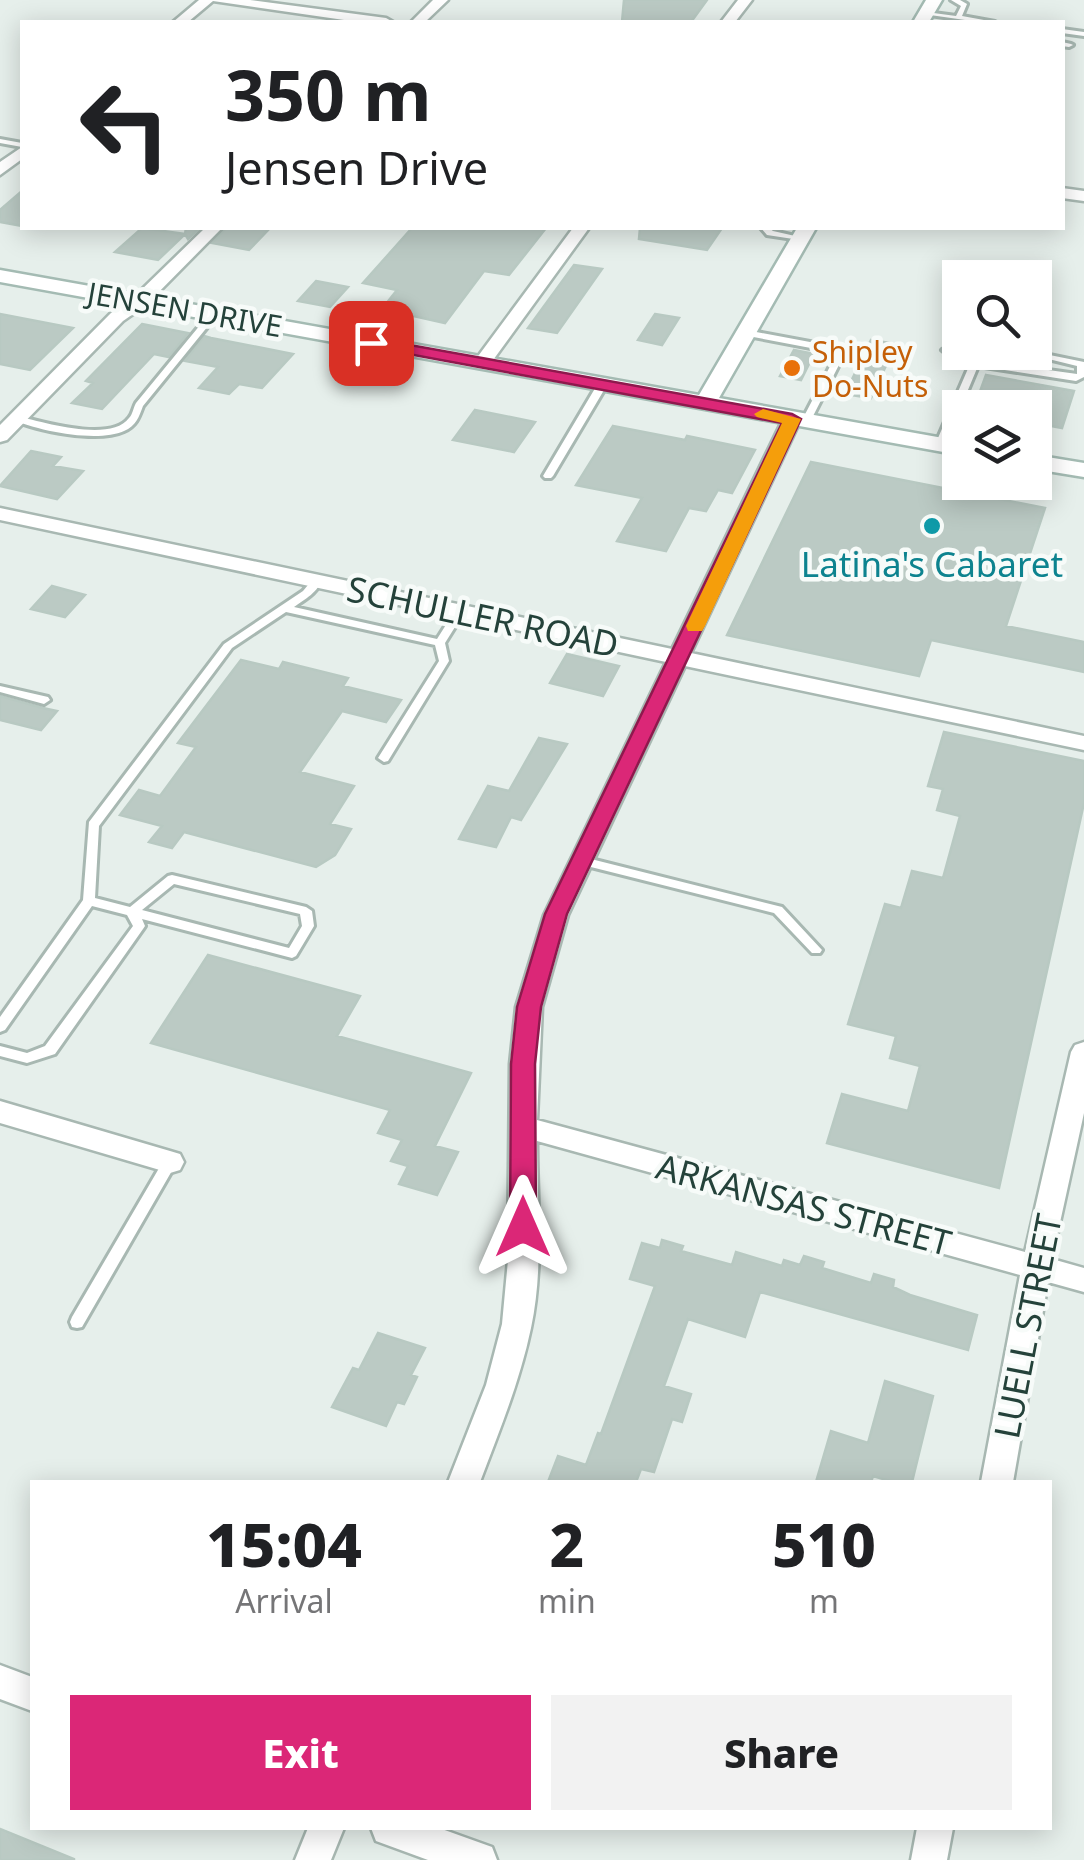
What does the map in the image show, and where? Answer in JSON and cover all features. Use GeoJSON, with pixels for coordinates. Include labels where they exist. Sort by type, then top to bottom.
{"type":"FeatureCollection","features":[{"type":"Feature","properties":{"kind":"main road"},"geometry":{"type":"LineString","coordinates":[[705,404],[803,233]]}},
{"type":"Feature","properties":{"kind":"main road","name":"JENSEN DRIVE"},"geometry":{"type":"LineString","coordinates":[[0,276],[942,446]]}},
{"type":"Feature","properties":{"kind":"main road"},"geometry":{"type":"LineString","coordinates":[[1052,465],[1084,470]]}},
{"type":"Feature","properties":{"kind":"street"},"geometry":{"type":"LineString","coordinates":[[182,20],[207,0]]}},
{"type":"Feature","properties":{"kind":"street"},"geometry":{"type":"LineString","coordinates":[[220,0],[371,20]]}},
{"type":"Feature","properties":{"kind":"street"},"geometry":{"type":"LineString","coordinates":[[420,20],[441,0]]}},
{"type":"Feature","properties":{"kind":"street"},"geometry":{"type":"LineString","coordinates":[[730,20],[745,0]]}},
{"type":"Feature","properties":{"kind":"street"},"geometry":{"type":"LineString","coordinates":[[0,170],[20,150]]}},
{"type":"Feature","properties":{"kind":"street"},"geometry":{"type":"LineString","coordinates":[[0,436],[117,316],[140,302],[212,230]]}},
{"type":"Feature","properties":{"kind":"street"},"geometry":{"type":"LineString","coordinates":[[482,363],[580,230]]}},
{"type":"Feature","properties":{"kind":"street"},"geometry":{"type":"LineString","coordinates":[[465,1480],[501,1384],[517,1324],[523,1260],[523,1064],[529,1007],[556,914],[579,860],[799,420]]}},
{"type":"Feature","properties":{"kind":"street","name":"SCHULLER ROAD"},"geometry":{"type":"LineString","coordinates":[[0,514],[1084,743]]}},
{"type":"Feature","properties":{"kind":"street","name":"LUELL STREET"},"geometry":{"type":"LineString","coordinates":[[997,1480],[1036,1268],[1084,1052]]}},
{"type":"Feature","properties":{"kind":"street"},"geometry":{"type":"LineString","coordinates":[[0,1112],[170,1162]]}},
{"type":"Feature","properties":{"kind":"street","name":"ARKANSAS STREET"},"geometry":{"type":"LineString","coordinates":[[524,1127],[1084,1280]]}},
{"type":"Feature","properties":{"kind":"street"},"geometry":{"type":"LineString","coordinates":[[0,1682],[30,1693]]}},
{"type":"Feature","properties":{"kind":"street"},"geometry":{"type":"LineString","coordinates":[[313,1860],[325,1830]]}},
{"type":"Feature","properties":{"kind":"street"},"geometry":{"type":"LineString","coordinates":[[394,1830],[478,1860]]}},
{"type":"Feature","properties":{"kind":"street"},"geometry":{"type":"LineString","coordinates":[[929,1860],[935,1830]]}},
{"type":"Feature","properties":{"kind":"lane"},"geometry":{"type":"LineString","coordinates":[[954,0],[964,5],[958,18]]}},
{"type":"Feature","properties":{"kind":"lane"},"geometry":{"type":"LineString","coordinates":[[927,12],[975,20]]}},
{"type":"Feature","properties":{"kind":"lane"},"geometry":{"type":"LineString","coordinates":[[767,230],[803,233]]}},
{"type":"Feature","properties":{"kind":"lane"},"geometry":{"type":"LineString","coordinates":[[16,419],[102,435],[123,429],[132,423],[139,405],[213,314]]}},
{"type":"Feature","properties":{"kind":"lane"},"geometry":{"type":"LineString","coordinates":[[746,332],[842,350],[799,420]]}},
{"type":"Feature","properties":{"kind":"lane"},"geometry":{"type":"LineString","coordinates":[[1018,370],[1076,378],[1080,375],[1082,364],[1052,358]]}},
{"type":"Feature","properties":{"kind":"lane"},"geometry":{"type":"LineString","coordinates":[[548,476],[602,385]]}},
{"type":"Feature","properties":{"kind":"lane"},"geometry":{"type":"LineString","coordinates":[[0,1027],[90,901],[93,825],[228,646],[307,594],[316,581]]}},
{"type":"Feature","properties":{"kind":"lane"},"geometry":{"type":"LineString","coordinates":[[285,608],[440,643]]}},
{"type":"Feature","properties":{"kind":"lane"},"geometry":{"type":"LineString","coordinates":[[384,758],[444,661],[440,643],[460,611]]}},
{"type":"Feature","properties":{"kind":"lane"},"geometry":{"type":"LineString","coordinates":[[0,690],[44,700]]}},
{"type":"Feature","properties":{"kind":"lane"},"geometry":{"type":"LineString","coordinates":[[579,860],[778,910],[816,950]]}},
{"type":"Feature","properties":{"kind":"lane"},"geometry":{"type":"LineString","coordinates":[[90,901],[132,912],[292,953],[308,926],[306,912],[172,879],[132,912]]}},
{"type":"Feature","properties":{"kind":"lane"},"geometry":{"type":"LineString","coordinates":[[0,1051],[26,1058],[50,1050],[138,926],[132,912]]}},
{"type":"Feature","properties":{"kind":"lane"},"geometry":{"type":"LineString","coordinates":[[77,1322],[170,1162]]}},
{"type":"Feature","properties":{"kind":"building"},"geometry":{"type":"Polygon","coordinates":[[[624,0],[707,0],[692,20],[622,20],[624,0]]]}},
{"type":"Feature","properties":{"kind":"building"},"geometry":{"type":"Polygon","coordinates":[[[20,193],[20,226],[0,222],[0,210],[20,193]]]}},
{"type":"Feature","properties":{"kind":"building"},"geometry":{"type":"Polygon","coordinates":[[[140,230],[185,234],[158,260],[115,252],[140,230]]]}},
{"type":"Feature","properties":{"kind":"building"},"geometry":{"type":"Polygon","coordinates":[[[224,230],[268,230],[249,250],[212,243],[224,230]]]}},
{"type":"Feature","properties":{"kind":"building"},"geometry":{"type":"Polygon","coordinates":[[[410,230],[544,230],[509,275],[484,271],[445,323],[382,309],[397,290],[363,283],[410,230]]]}},
{"type":"Feature","properties":{"kind":"building"},"geometry":{"type":"Polygon","coordinates":[[[640,230],[721,230],[707,250],[639,239],[640,230]]]}},
{"type":"Feature","properties":{"kind":"building"},"geometry":{"type":"Polygon","coordinates":[[[574,265],[602,269],[557,333],[528,328],[574,265]]]}},
{"type":"Feature","properties":{"kind":"building"},"geometry":{"type":"Polygon","coordinates":[[[316,281],[348,287],[330,307],[298,301],[316,281]]]}},
{"type":"Feature","properties":{"kind":"building"},"geometry":{"type":"Polygon","coordinates":[[[0,314],[73,328],[30,370],[0,364],[0,314]]]}},
{"type":"Feature","properties":{"kind":"building"},"geometry":{"type":"Polygon","coordinates":[[[655,314],[679,318],[662,345],[638,340],[655,314]]]}},
{"type":"Feature","properties":{"kind":"building"},"geometry":{"type":"Polygon","coordinates":[[[142,324],[188,333],[169,357],[154,354],[102,409],[72,403],[93,383],[86,381],[142,324]]]}},
{"type":"Feature","properties":{"kind":"building"},"geometry":{"type":"Polygon","coordinates":[[[204,336],[293,354],[262,388],[239,384],[229,394],[199,388],[218,367],[185,361],[204,336]]]}},
{"type":"Feature","properties":{"kind":"building"},"geometry":{"type":"Polygon","coordinates":[[[871,340],[896,344],[871,398],[845,394],[871,340]]]}},
{"type":"Feature","properties":{"kind":"building"},"geometry":{"type":"Polygon","coordinates":[[[794,350],[814,354],[801,380],[780,376],[794,350]]]}},
{"type":"Feature","properties":{"kind":"building"},"geometry":{"type":"Polygon","coordinates":[[[986,375],[1074,391],[1062,428],[1052,426],[1052,390],[981,390],[986,375]]]}},
{"type":"Feature","properties":{"kind":"building"},"geometry":{"type":"Polygon","coordinates":[[[475,410],[535,422],[514,452],[453,440],[475,410]]]}},
{"type":"Feature","properties":{"kind":"building"},"geometry":{"type":"Polygon","coordinates":[[[613,426],[755,450],[732,493],[718,490],[706,511],[689,508],[666,551],[617,541],[642,498],[576,485],[613,426]]]}},
{"type":"Feature","properties":{"kind":"building"},"geometry":{"type":"Polygon","coordinates":[[[31,451],[61,457],[53,466],[83,471],[57,499],[0,486],[31,451]]]}},
{"type":"Feature","properties":{"kind":"building"},"geometry":{"type":"Polygon","coordinates":[[[811,462],[942,488],[942,500],[1004,500],[1045,508],[1006,626],[1084,642],[1084,672],[931,640],[919,676],[727,635],[811,462]]]}},
{"type":"Feature","properties":{"kind":"building"},"geometry":{"type":"Polygon","coordinates":[[[52,586],[85,595],[65,617],[31,609],[52,586]]]}},
{"type":"Feature","properties":{"kind":"building"},"geometry":{"type":"Polygon","coordinates":[[[567,654],[619,666],[603,696],[550,683],[567,654]]]}},
{"type":"Feature","properties":{"kind":"building"},"geometry":{"type":"Polygon","coordinates":[[[241,660],[279,669],[283,662],[348,678],[343,686],[401,700],[386,722],[342,711],[300,772],[354,786],[330,824],[351,829],[335,855],[316,867],[184,832],[172,848],[149,842],[162,826],[120,815],[139,790],[160,796],[196,747],[178,743],[241,660]]]}},
{"type":"Feature","properties":{"kind":"building"},"geometry":{"type":"Polygon","coordinates":[[[0,696],[57,711],[41,730],[0,720],[0,696]]]}},
{"type":"Feature","properties":{"kind":"building"},"geometry":{"type":"Polygon","coordinates":[[[944,732],[1084,761],[1084,803],[999,1188],[827,1143],[842,1094],[908,1111],[920,1066],[890,1058],[896,1036],[848,1024],[885,904],[901,908],[912,871],[943,878],[960,816],[937,810],[943,789],[928,786],[944,732]]]}},
{"type":"Feature","properties":{"kind":"building"},"geometry":{"type":"Polygon","coordinates":[[[539,738],[567,744],[521,820],[511,817],[496,847],[459,839],[488,786],[509,791],[539,738]]]}},
{"type":"Feature","properties":{"kind":"building"},"geometry":{"type":"Polygon","coordinates":[[[208,955],[360,996],[337,1036],[471,1073],[435,1146],[458,1152],[437,1195],[399,1184],[408,1166],[391,1161],[402,1140],[378,1133],[390,1110],[151,1043],[208,955]]]}},
{"type":"Feature","properties":{"kind":"building"},"geometry":{"type":"Polygon","coordinates":[[[662,1240],[683,1246],[681,1251],[732,1265],[736,1252],[782,1266],[784,1260],[800,1265],[804,1256],[824,1262],[822,1268],[871,1283],[874,1274],[894,1280],[893,1287],[910,1295],[977,1315],[968,1350],[760,1292],[745,1337],[688,1319],[664,1386],[691,1394],[682,1422],[672,1419],[654,1472],[641,1469],[637,1480],[549,1480],[558,1456],[586,1465],[598,1433],[601,1434],[655,1286],[630,1279],[642,1243],[660,1248],[662,1240]]]}},
{"type":"Feature","properties":{"kind":"building"},"geometry":{"type":"Polygon","coordinates":[[[378,1333],[425,1348],[411,1375],[417,1377],[404,1404],[397,1402],[386,1426],[332,1407],[353,1368],[359,1370],[378,1333]]]}},
{"type":"Feature","properties":{"kind":"building"},"geometry":{"type":"Polygon","coordinates":[[[885,1381],[933,1396],[912,1480],[873,1476],[872,1480],[817,1480],[831,1431],[868,1443],[885,1381]]]}},
{"type":"Feature","properties":{"kind":"building"},"geometry":{"type":"Polygon","coordinates":[[[0,1829],[74,1859],[74,1860],[0,1860],[0,1829]]]}},
{"type":"Feature","properties":{"kind":"slow traffic"},"geometry":{"type":"LineString","coordinates":[[695,626],[792,419],[763,414]]}},
{"type":"Feature","properties":{"kind":"place","name":"Shipley Do-Nuts"},"geometry":{"type":"Point","coordinates":[792,368]}},
{"type":"Feature","properties":{"kind":"place","name":"Latina's Cabaret"},"geometry":{"type":"Point","coordinates":[932,526]}},
{"type":"Feature","properties":{"kind":"route"},"geometry":{"type":"LineString","coordinates":[[371,343],[792,419],[556,914],[529,1007],[523,1064],[523,1227]]}}]}
